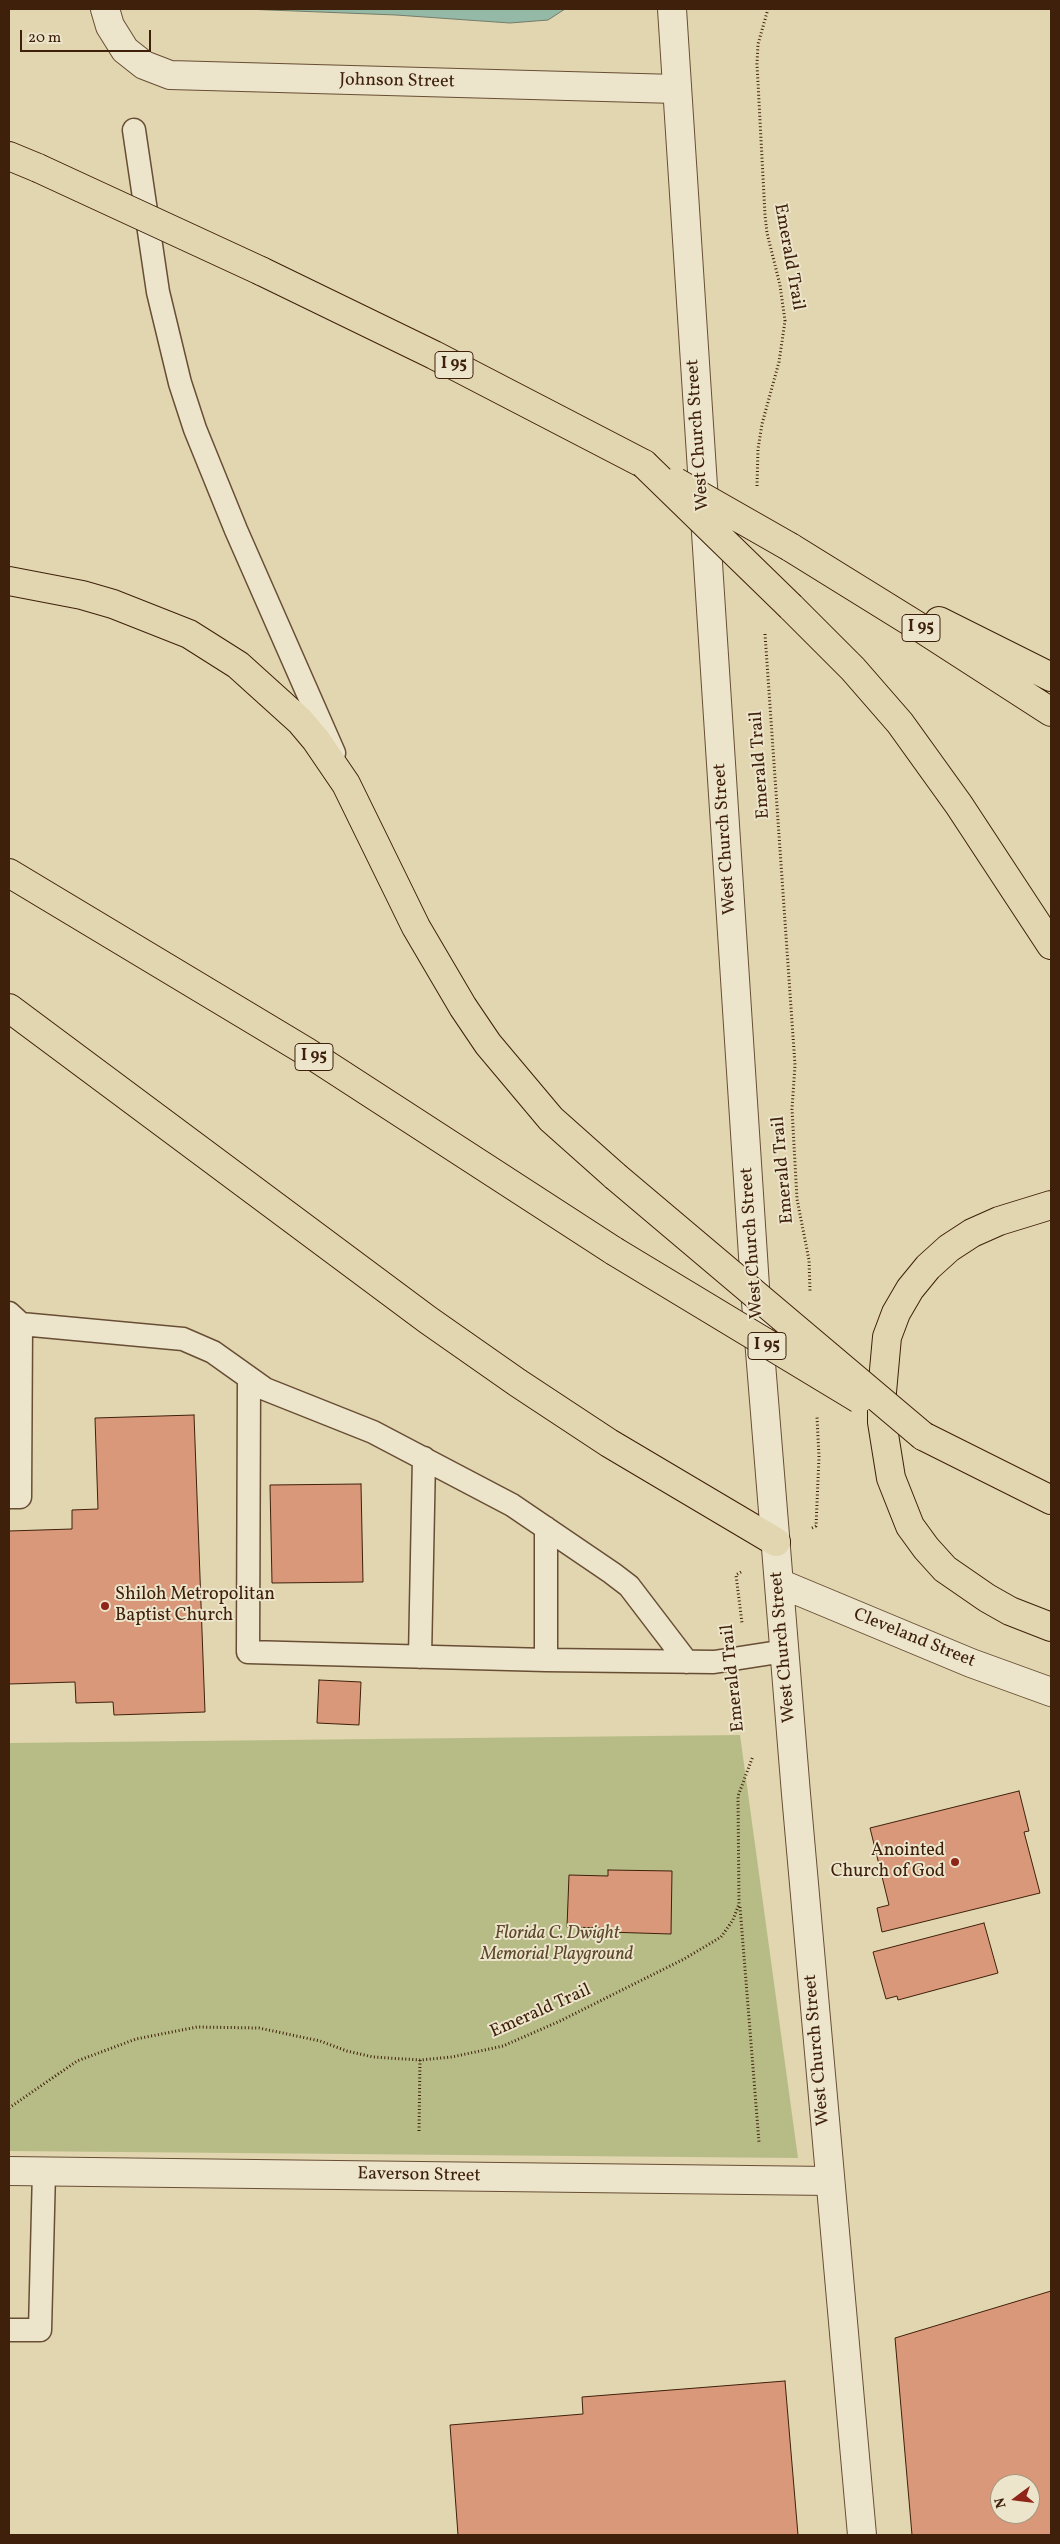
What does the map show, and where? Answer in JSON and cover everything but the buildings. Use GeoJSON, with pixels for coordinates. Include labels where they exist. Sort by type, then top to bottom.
{"type":"FeatureCollection","features":[{"type":"Feature","properties":{"kind":"highway","name":"I 95"},"geometry":{"type":"LineString","coordinates":[[9,156],[261,271],[426,351],[644,464],[790,547],[1051,712]]}},
{"type":"Feature","properties":{"kind":"highway"},"geometry":{"type":"LineString","coordinates":[[644,464],[853,668],[900,723],[959,805],[1051,945]]}},
{"type":"Feature","properties":{"kind":"highway"},"geometry":{"type":"LineString","coordinates":[[790,547],[1051,677]]}},
{"type":"Feature","properties":{"kind":"highway"},"geometry":{"type":"LineString","coordinates":[[9,581],[82,595],[167,624],[214,648],[259,682],[300,721],[331,761],[360,810],[416,927],[463,1007],[488,1044],[551,1119],[615,1176],[923,1436]]}},
{"type":"Feature","properties":{"kind":"highway","name":"I 95"},"geometry":{"type":"LineString","coordinates":[[9,873],[307,1052],[614,1251],[776,1351],[923,1436],[1051,1500]]}},
{"type":"Feature","properties":{"kind":"highway"},"geometry":{"type":"LineString","coordinates":[[9,1008],[428,1320],[518,1383],[609,1443],[776,1542]]}},
{"type":"Feature","properties":{"kind":"highway"},"geometry":{"type":"LineString","coordinates":[[1051,1205],[999,1221],[972,1233],[949,1248],[928,1267],[910,1289],[896,1313],[887,1337],[882,1392],[882,1422],[891,1478],[910,1526],[926,1548],[945,1568],[987,1598],[1010,1611],[1051,1627]]}},
{"type":"Feature","properties":{"kind":"street","name":"Johnson Street"},"geometry":{"type":"LineString","coordinates":[[105,9],[110,26],[125,50],[144,66],[170,75],[184,77],[676,89]]}},
{"type":"Feature","properties":{"kind":"street","name":"West Church Street"},"geometry":{"type":"LineString","coordinates":[[672,9],[756,1302],[830,2181],[862,2535]]}},
{"type":"Feature","properties":{"kind":"street","name":"Cleveland Street"},"geometry":{"type":"LineString","coordinates":[[779,1583],[955,1657],[1051,1692]]}},
{"type":"Feature","properties":{"kind":"street","name":"Eaverson Street"},"geometry":{"type":"LineString","coordinates":[[9,2171],[830,2181]]}},
{"type":"Feature","properties":{"kind":"lane"},"geometry":{"type":"LineString","coordinates":[[134,130],[158,292],[180,383],[195,429],[236,530],[360,810]]}},
{"type":"Feature","properties":{"kind":"lane"},"geometry":{"type":"LineString","coordinates":[[9,1497],[20,1497],[15,1319],[183,1339],[213,1352],[249,1380],[282,1396],[373,1432],[512,1505],[629,1586],[688,1662]]}},
{"type":"Feature","properties":{"kind":"lane"},"geometry":{"type":"LineString","coordinates":[[249,1380],[248,1652],[688,1662],[746,1658],[785,1651]]}},
{"type":"Feature","properties":{"kind":"lane"},"geometry":{"type":"LineString","coordinates":[[420,1657],[424,1458]]}},
{"type":"Feature","properties":{"kind":"lane"},"geometry":{"type":"LineString","coordinates":[[546,1528],[546,1660]]}},
{"type":"Feature","properties":{"kind":"lane"},"geometry":{"type":"LineString","coordinates":[[9,2330],[40,2330],[44,2171]]}},
{"type":"Feature","properties":{"kind":"path","name":"Emerald Trail"},"geometry":{"type":"LineString","coordinates":[[757,490],[758,449],[762,424],[779,362],[785,321],[780,285],[767,233],[765,215],[757,64],[758,44],[768,9]]}},
{"type":"Feature","properties":{"kind":"path","name":"Emerald Trail"},"geometry":{"type":"LineString","coordinates":[[765,633],[795,1065],[792,1109],[797,1199],[808,1260],[811,1299]]}},
{"type":"Feature","properties":{"kind":"path"},"geometry":{"type":"LineString","coordinates":[[816,1408],[819,1457],[816,1526]]}},
{"type":"Feature","properties":{"kind":"path","name":"Emerald Trail"},"geometry":{"type":"LineString","coordinates":[[736,1575],[746,1658]]}},
{"type":"Feature","properties":{"kind":"path","name":"Emerald Trail"},"geometry":{"type":"LineString","coordinates":[[9,2108],[77,2061],[136,2039],[197,2027],[259,2028],[320,2041],[347,2051],[373,2057],[420,2060],[452,2057],[503,2046],[560,2021],[705,1948],[721,1938],[733,1920],[740,1904],[738,1796],[754,1753]]}},
{"type":"Feature","properties":{"kind":"path"},"geometry":{"type":"LineString","coordinates":[[740,1904],[759,2144]]}},
{"type":"Feature","properties":{"kind":"path"},"geometry":{"type":"LineString","coordinates":[[419,2131],[420,2060]]}},
{"type":"Feature","properties":{"kind":"green space","name":"Florida C. Dwight Memorial Playground"},"geometry":{"type":"Polygon","coordinates":[[[740,1735],[798,2158],[9,2151],[9,1743],[740,1735]]]}},
{"type":"Feature","properties":{"kind":"shaded area"},"geometry":{"type":"Polygon","coordinates":[[[244,9],[565,9],[548,20],[510,23],[396,15],[244,9]]]}},
{"type":"Feature","properties":{"kind":"place","name":"Shiloh Metropolitan Baptist Church"},"geometry":{"type":"Point","coordinates":[105,1606]}},
{"type":"Feature","properties":{"kind":"place","name":"Anointed Church of God"},"geometry":{"type":"Point","coordinates":[955,1862]}}]}
